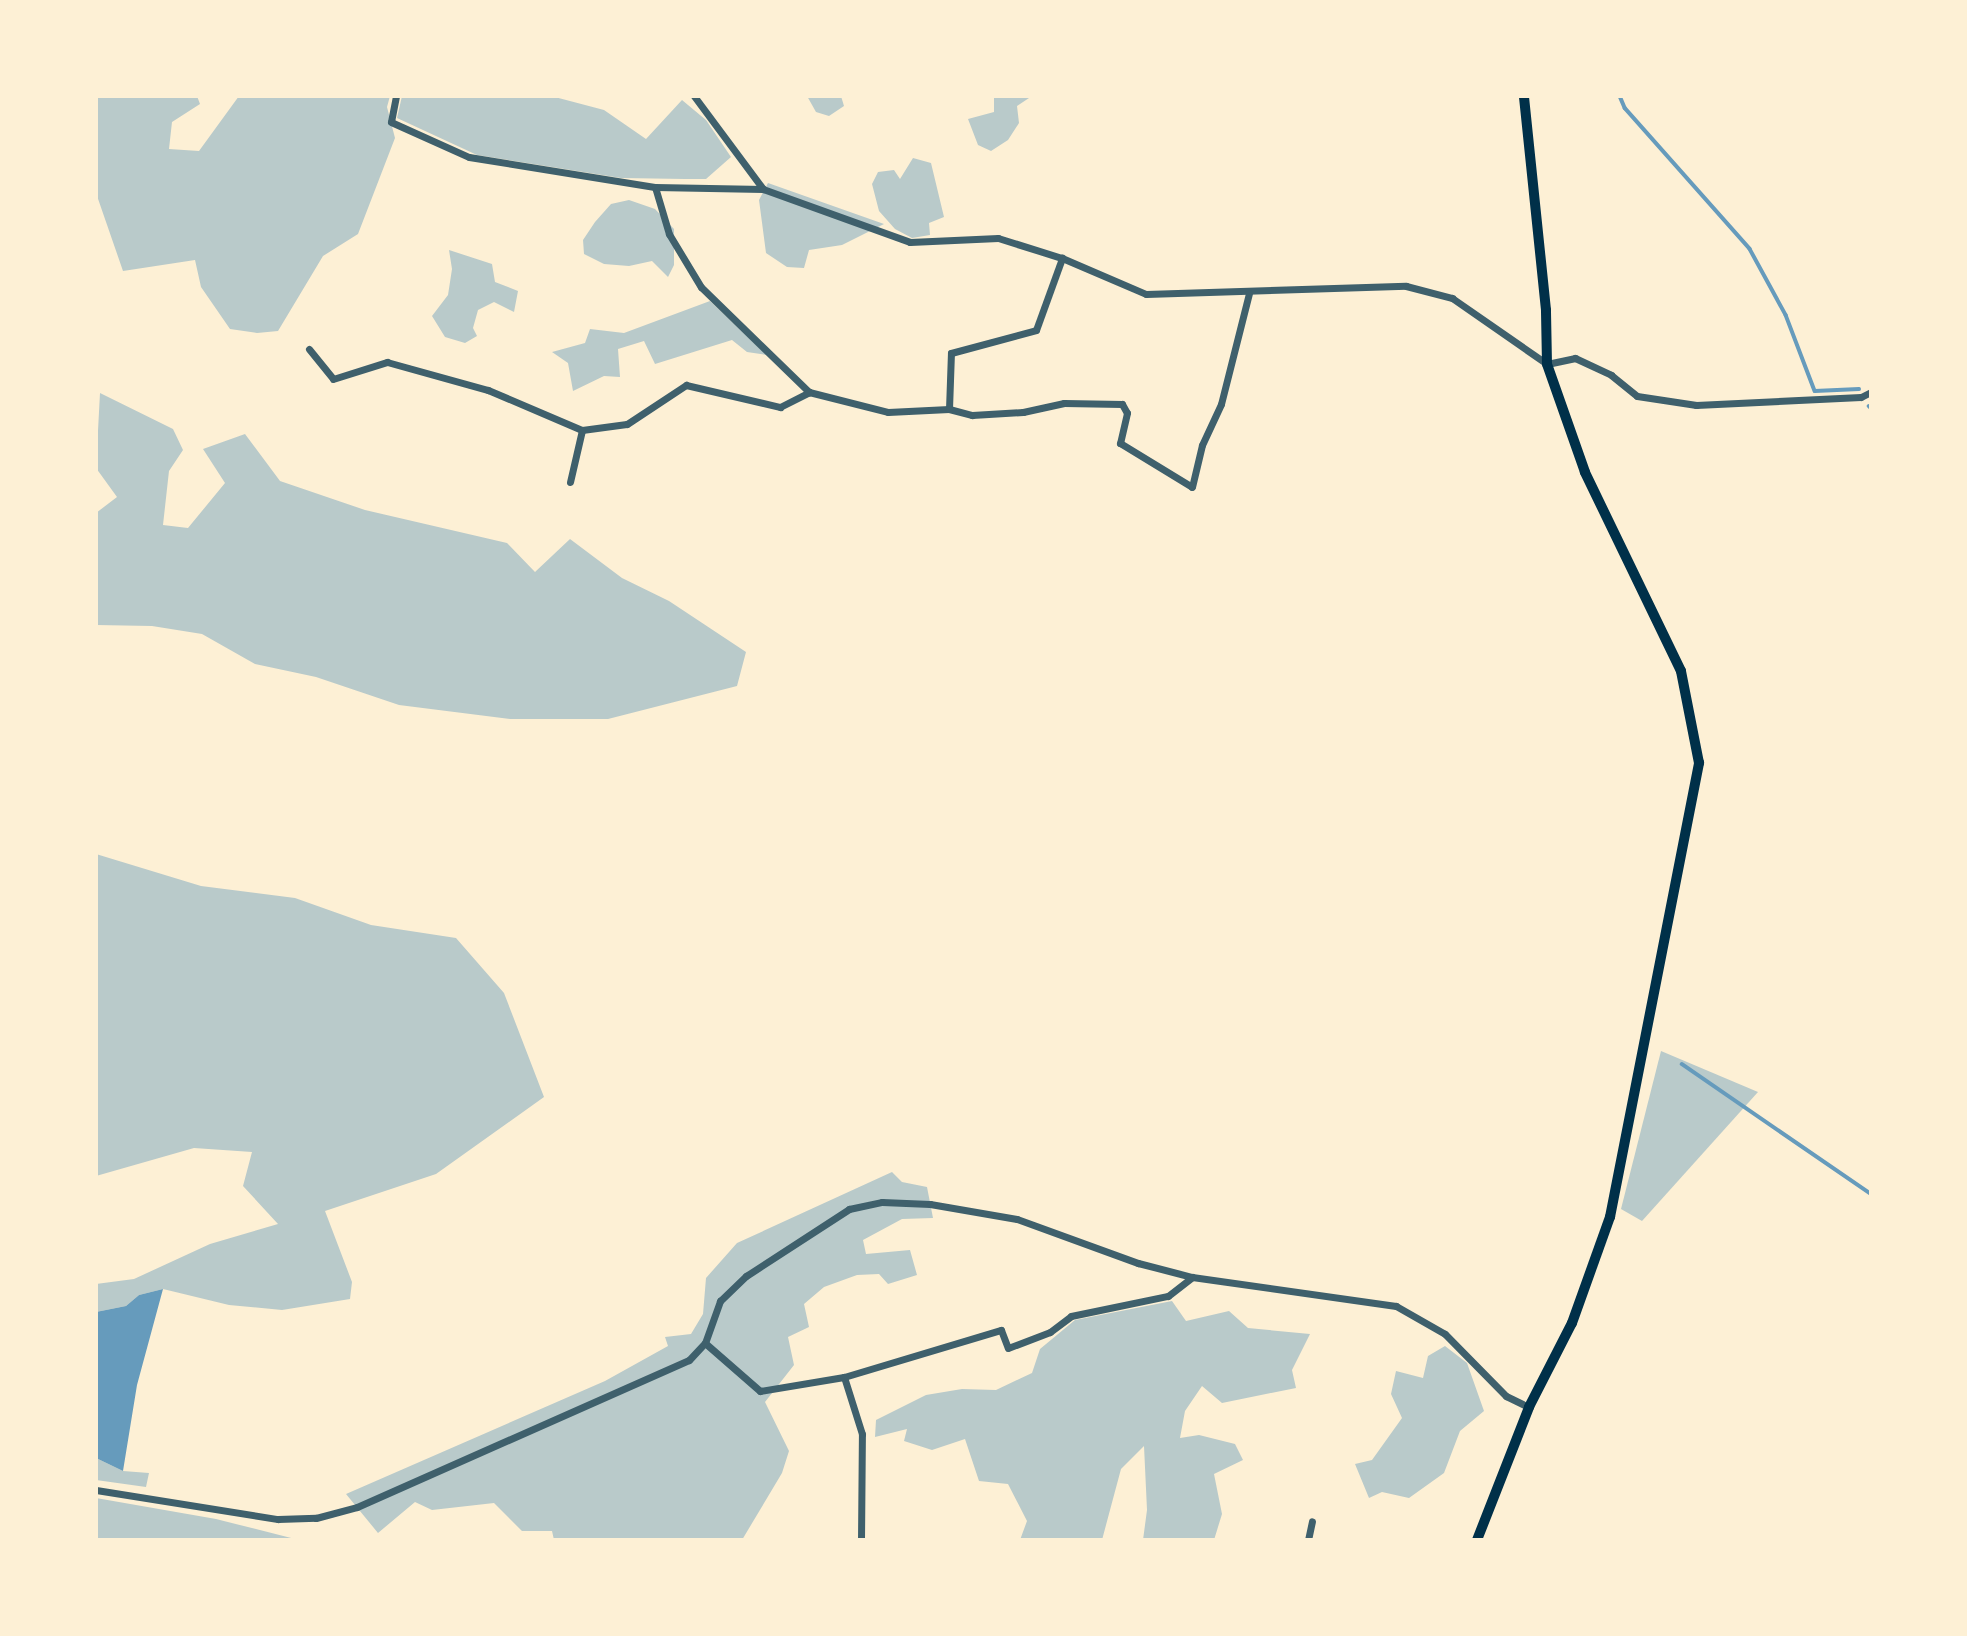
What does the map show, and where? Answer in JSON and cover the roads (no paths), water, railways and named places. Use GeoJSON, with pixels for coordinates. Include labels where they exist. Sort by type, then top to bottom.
{"type":"FeatureCollection","features":[{"type":"Feature","properties":{"kind":"main road"},"geometry":{"type":"LineString","coordinates":[[1477,1540],[1529,1407],[1572,1323],[1610,1217],[1699,764],[1681,671],[1585,472],[1547,364],[1546,310],[1524,96]]}},
{"type":"Feature","properties":{"kind":"street"},"geometry":{"type":"LineString","coordinates":[[396,96],[391,122],[469,158],[655,187],[763,189],[910,242],[998,238],[1062,258],[1146,294],[1249,293],[1406,286],[1452,298],[1547,364],[1575,358],[1611,375],[1637,396],[1696,405],[1861,397],[1871,392]]}},
{"type":"Feature","properties":{"kind":"street"},"geometry":{"type":"LineString","coordinates":[[694,96],[763,189]]}},
{"type":"Feature","properties":{"kind":"street"},"geometry":{"type":"LineString","coordinates":[[655,187],[669,234],[701,287],[810,392],[888,412],[949,409],[972,415],[1023,412],[1064,403],[1122,404],[1127,413],[1120,443],[1192,487],[1202,445],[1221,404],[1249,293]]}},
{"type":"Feature","properties":{"kind":"street"},"geometry":{"type":"LineString","coordinates":[[949,409],[951,353],[1036,330],[1062,258]]}},
{"type":"Feature","properties":{"kind":"street"},"geometry":{"type":"LineString","coordinates":[[309,349],[333,379],[387,362],[488,390],[582,430],[627,424],[686,385],[780,407],[810,392]]}},
{"type":"Feature","properties":{"kind":"street"},"geometry":{"type":"LineString","coordinates":[[570,482],[582,430]]}},
{"type":"Feature","properties":{"kind":"street"},"geometry":{"type":"LineString","coordinates":[[96,1490],[235,1515],[316,1518],[435,1476],[689,1360],[705,1343],[720,1301],[757,1267],[849,1209],[882,1202],[930,1204],[1017,1219],[1138,1263],[1192,1277],[1396,1306],[1445,1334],[1506,1396],[1529,1407]]}},
{"type":"Feature","properties":{"kind":"street"},"geometry":{"type":"LineString","coordinates":[[705,1343],[760,1391],[844,1377],[1001,1331],[1008,1348],[1050,1332],[1071,1316],[1168,1296],[1192,1277]]}},
{"type":"Feature","properties":{"kind":"street"},"geometry":{"type":"LineString","coordinates":[[844,1377],[862,1434],[861,1540]]}},
{"type":"Feature","properties":{"kind":"street"},"geometry":{"type":"LineString","coordinates":[[1308,1540],[1312,1521]]}},
{"type":"Feature","properties":{"kind":"water"},"geometry":{"type":"Polygon","coordinates":[[[163,1289],[137,1385],[123,1471],[96,1458],[96,1312],[126,1306],[139,1295],[163,1289]]]}},
{"type":"Feature","properties":{"kind":"waterway"},"geometry":{"type":"LineString","coordinates":[[1620,96],[1625,108],[1750,249],[1786,315],[1815,391],[1859,389]]}},
{"type":"Feature","properties":{"kind":"waterway"},"geometry":{"type":"LineString","coordinates":[[1682,1064],[1871,1194]]}}]}
